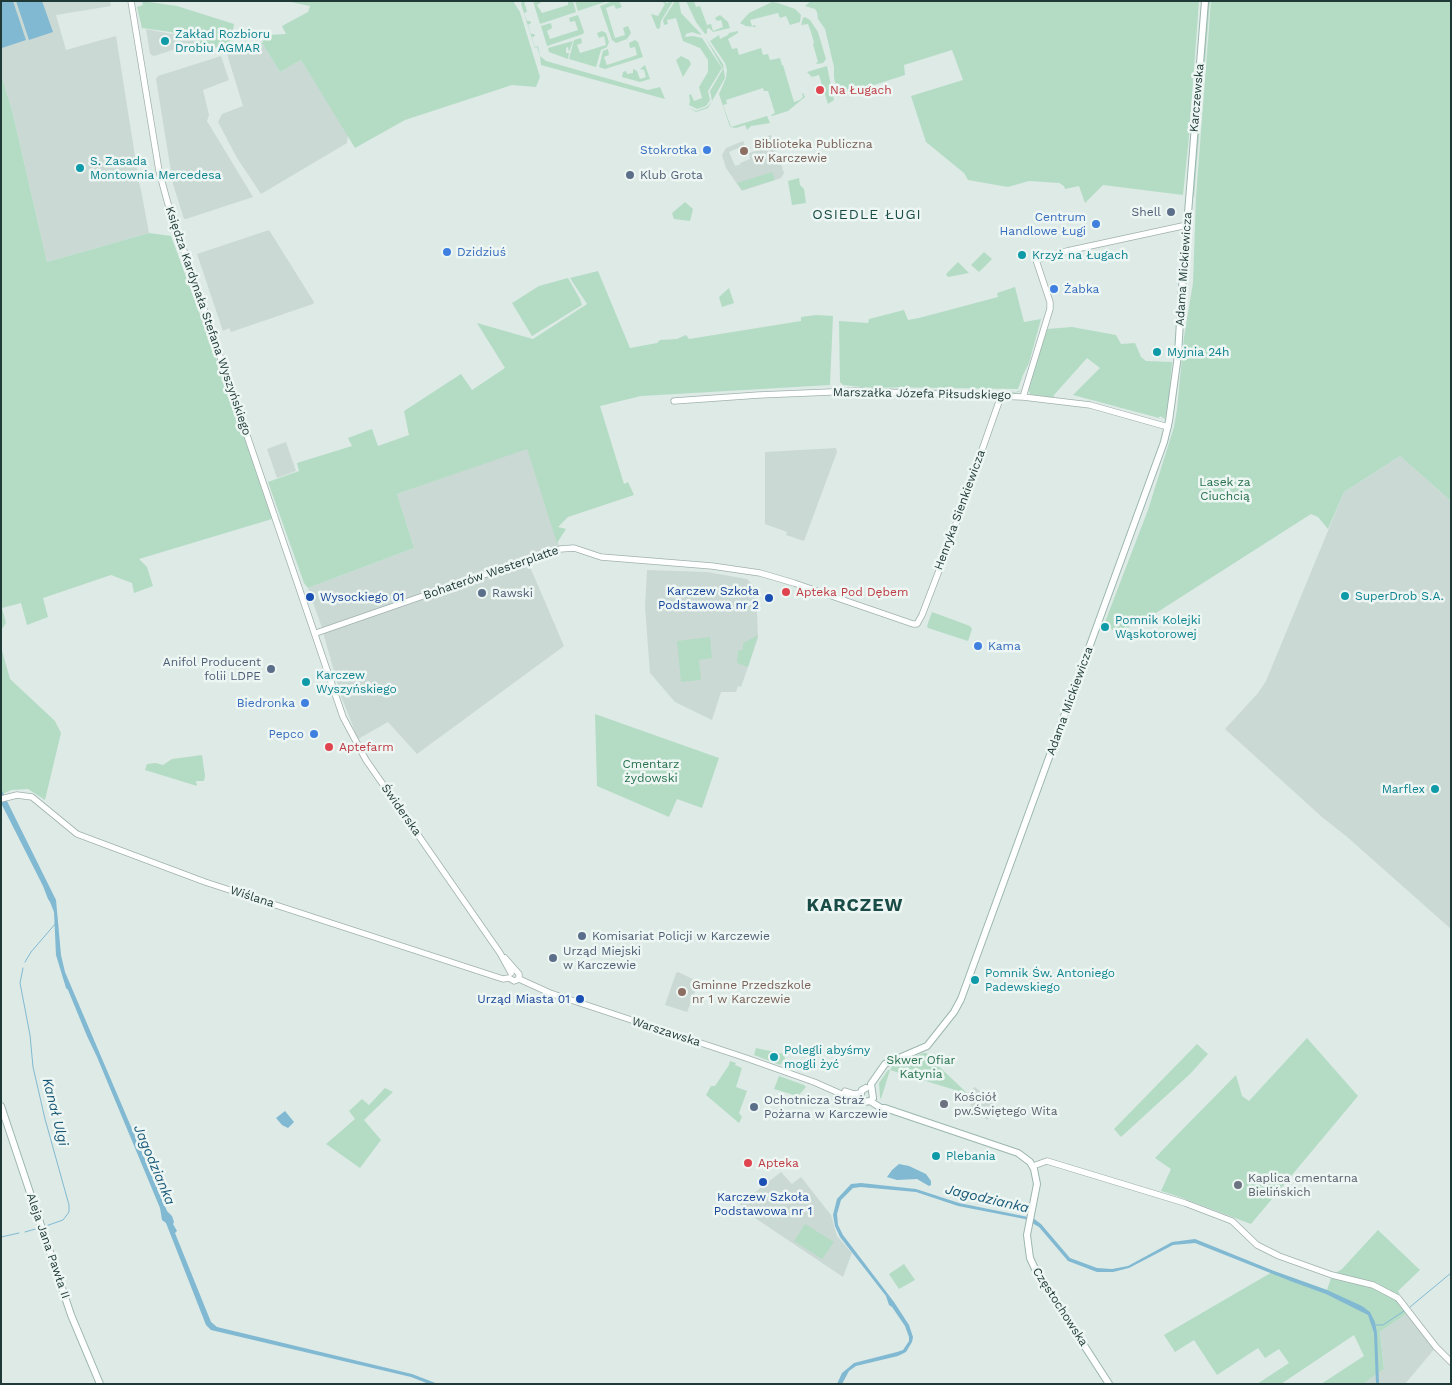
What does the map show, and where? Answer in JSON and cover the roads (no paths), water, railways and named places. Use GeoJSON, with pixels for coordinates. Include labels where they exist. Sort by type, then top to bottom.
{"type":"FeatureCollection","features":[{"type":"Feature","properties":{"kind":"main road","name":"Karczewska"},"geometry":{"type":"LineString","coordinates":[[1189,194],[1205,1]]}},
{"type":"Feature","properties":{"kind":"main road","name":"Adama Mickiewicza"},"geometry":{"type":"LineString","coordinates":[[865,1092],[887,1062],[927,1046],[954,1012],[961,999],[1159,458],[1168,427],[1178,355],[1189,194]]}},
{"type":"Feature","properties":{"kind":"main road"},"geometry":{"type":"LineString","coordinates":[[872,1099],[866,1102],[865,1092],[873,1092],[872,1099],[878,1107],[1018,1153],[1033,1166]]}},
{"type":"Feature","properties":{"kind":"main road","name":"Aleja Jana Pawła II"},"geometry":{"type":"LineString","coordinates":[[1,1106],[71,1315],[100,1384]]}},
{"type":"Feature","properties":{"kind":"main road","name":"Częstochowska"},"geometry":{"type":"LineString","coordinates":[[1033,1166],[1037,1184],[1028,1227],[1028,1248],[1036,1272],[1110,1384]]}},
{"type":"Feature","properties":{"kind":"street","name":"Księdza Kardynała Stefana Wyszyńskiego"},"geometry":{"type":"LineString","coordinates":[[130,1],[159,171],[168,204],[316,634]]}},
{"type":"Feature","properties":{"kind":"street"},"geometry":{"type":"LineString","coordinates":[[1023,397],[1050,308],[1050,302],[1036,260],[1068,251],[1187,226]]}},
{"type":"Feature","properties":{"kind":"street","name":"Marszałka Józefa Piłsudskiego"},"geometry":{"type":"LineString","coordinates":[[674,401],[854,390],[1023,397],[1090,406],[1168,427]]}},
{"type":"Feature","properties":{"kind":"street","name":"Henryka Sienkiewicza"},"geometry":{"type":"LineString","coordinates":[[780,578],[917,624],[945,555],[1001,396]]}},
{"type":"Feature","properties":{"kind":"street","name":"Bohaterów Westerplatte"},"geometry":{"type":"LineString","coordinates":[[316,634],[562,549],[574,548],[601,556],[712,566],[780,578]]}},
{"type":"Feature","properties":{"kind":"street","name":"Świderska"},"geometry":{"type":"LineString","coordinates":[[316,634],[344,717],[360,751],[500,953],[512,974],[519,974],[519,979]]}},
{"type":"Feature","properties":{"kind":"street","name":"Wiślana"},"geometry":{"type":"LineString","coordinates":[[4,798],[22,795],[32,797],[77,834],[211,884],[503,978],[512,974]]}},
{"type":"Feature","properties":{"kind":"street","name":"Warszawska"},"geometry":{"type":"LineString","coordinates":[[519,979],[550,994],[833,1090],[838,1089],[854,1094],[865,1092]]}},
{"type":"Feature","properties":{"kind":"street"},"geometry":{"type":"LineString","coordinates":[[1033,1166],[1042,1161],[1047,1161],[1185,1204],[1232,1221],[1258,1245],[1279,1256],[1332,1275],[1373,1285],[1398,1298],[1436,1347],[1451,1362]]}},
{"type":"Feature","properties":{"kind":"water"},"geometry":{"type":"Polygon","coordinates":[[[1,1],[13,1],[26,40],[2,48],[1,1]]]}},
{"type":"Feature","properties":{"kind":"water"},"geometry":{"type":"Polygon","coordinates":[[[16,1],[42,1],[53,32],[29,40],[16,1]]]}},
{"type":"Feature","properties":{"kind":"water"},"geometry":{"type":"Polygon","coordinates":[[[1,789],[56,900],[61,955],[65,972],[167,1211],[172,1216],[173,1224],[177,1231],[175,1233],[211,1322],[217,1327],[412,1374],[438,1384],[429,1384],[411,1377],[211,1330],[206,1325],[166,1223],[162,1220],[160,1208],[66,988],[56,955],[54,912],[1,803],[1,789]]]}},
{"type":"Feature","properties":{"kind":"water"},"geometry":{"type":"Polygon","coordinates":[[[285,1111],[294,1122],[288,1128],[282,1125],[276,1118],[285,1111]]]}},
{"type":"Feature","properties":{"kind":"water"},"geometry":{"type":"Polygon","coordinates":[[[899,1164],[909,1166],[926,1174],[931,1181],[931,1185],[929,1186],[917,1179],[897,1180],[887,1177],[899,1164]]]}},
{"type":"Feature","properties":{"kind":"water"},"geometry":{"type":"Polygon","coordinates":[[[861,1183],[916,1189],[959,1203],[1033,1218],[1041,1224],[1070,1258],[1097,1268],[1112,1269],[1128,1266],[1172,1242],[1195,1239],[1327,1290],[1362,1306],[1370,1312],[1375,1322],[1377,1333],[1379,1384],[1376,1384],[1374,1333],[1368,1315],[1326,1294],[1195,1243],[1173,1245],[1129,1268],[1113,1272],[1097,1272],[1068,1261],[1039,1227],[1025,1219],[958,1206],[916,1192],[861,1187],[853,1188],[841,1200],[837,1214],[838,1225],[843,1235],[894,1302],[909,1325],[913,1337],[906,1352],[898,1356],[856,1366],[849,1371],[842,1384],[837,1384],[842,1373],[854,1363],[903,1350],[909,1341],[905,1326],[889,1305],[886,1296],[840,1237],[835,1226],[833,1215],[837,1199],[851,1184],[861,1183]]]}},
{"type":"Feature","properties":{"kind":"waterway","name":"Kanał Ulgi"},"geometry":{"type":"LineString","coordinates":[[25,962],[31,952],[56,923]]}},
{"type":"Feature","properties":{"kind":"waterway","name":"Kanał Ulgi"},"geometry":{"type":"LineString","coordinates":[[23,968],[20,983],[30,1035],[33,1067],[45,1119],[69,1205],[69,1212],[63,1220],[43,1227]]}},
{"type":"Feature","properties":{"kind":"waterway","name":"Kanał Ulgi"},"geometry":{"type":"LineString","coordinates":[[25,1232],[39,1228]]}},
{"type":"Feature","properties":{"kind":"waterway","name":"Kanał Ulgi"},"geometry":{"type":"LineString","coordinates":[[1,1237],[19,1233]]}},
{"type":"Feature","properties":{"kind":"waterway"},"geometry":{"type":"LineString","coordinates":[[1410,1307],[1451,1273]]}},
{"type":"Feature","properties":{"kind":"waterway"},"geometry":{"type":"LineString","coordinates":[[1376,1325],[1383,1325],[1404,1311]]}},
{"type":"Feature","properties":{"kind":"place","name":"Zakład Rozbioru Drobiu AGMAR"},"geometry":{"type":"Point","coordinates":[165,41]}},
{"type":"Feature","properties":{"kind":"place","name":"Na Ługach"},"geometry":{"type":"Point","coordinates":[820,90]}},
{"type":"Feature","properties":{"kind":"place","name":"Stokrotka"},"geometry":{"type":"Point","coordinates":[707,150]}},
{"type":"Feature","properties":{"kind":"place","name":"Biblioteka Publiczna w Karczewie"},"geometry":{"type":"Point","coordinates":[744,151]}},
{"type":"Feature","properties":{"kind":"place","name":"S. Zasada Montownia Mercedesa"},"geometry":{"type":"Point","coordinates":[80,168]}},
{"type":"Feature","properties":{"kind":"place","name":"Klub Grota"},"geometry":{"type":"Point","coordinates":[630,175]}},
{"type":"Feature","properties":{"kind":"place","name":"Shell"},"geometry":{"type":"Point","coordinates":[1171,212]}},
{"type":"Feature","properties":{"kind":"place","name":"Centrum Handlowe Ługi"},"geometry":{"type":"Point","coordinates":[1096,224]}},
{"type":"Feature","properties":{"kind":"place","name":"Dzidziuś"},"geometry":{"type":"Point","coordinates":[447,252]}},
{"type":"Feature","properties":{"kind":"place","name":"Krzyż na Ługach"},"geometry":{"type":"Point","coordinates":[1022,255]}},
{"type":"Feature","properties":{"kind":"place","name":"Żabka"},"geometry":{"type":"Point","coordinates":[1054,289]}},
{"type":"Feature","properties":{"kind":"place","name":"Myjnia 24h"},"geometry":{"type":"Point","coordinates":[1157,352]}},
{"type":"Feature","properties":{"kind":"place","name":"Apteka Pod Dębem"},"geometry":{"type":"Point","coordinates":[786,592]}},
{"type":"Feature","properties":{"kind":"place","name":"Rawski"},"geometry":{"type":"Point","coordinates":[482,593]}},
{"type":"Feature","properties":{"kind":"place","name":"SuperDrob S.A."},"geometry":{"type":"Point","coordinates":[1345,596]}},
{"type":"Feature","properties":{"kind":"place","name":"Wysockiego 01"},"geometry":{"type":"Point","coordinates":[310,597]}},
{"type":"Feature","properties":{"kind":"place","name":"Karczew Szkoła Podstawowa nr 2"},"geometry":{"type":"Point","coordinates":[769,598]}},
{"type":"Feature","properties":{"kind":"place","name":"Pomnik Kolejki Wąskotorowej"},"geometry":{"type":"Point","coordinates":[1105,627]}},
{"type":"Feature","properties":{"kind":"place","name":"Kama"},"geometry":{"type":"Point","coordinates":[978,646]}},
{"type":"Feature","properties":{"kind":"place","name":"Anifol Producent folii LDPE"},"geometry":{"type":"Point","coordinates":[271,669]}},
{"type":"Feature","properties":{"kind":"place","name":"Karczew Wyszyńskiego"},"geometry":{"type":"Point","coordinates":[306,682]}},
{"type":"Feature","properties":{"kind":"place","name":"Biedronka"},"geometry":{"type":"Point","coordinates":[305,703]}},
{"type":"Feature","properties":{"kind":"place","name":"Pepco"},"geometry":{"type":"Point","coordinates":[314,734]}},
{"type":"Feature","properties":{"kind":"place","name":"Aptefarm"},"geometry":{"type":"Point","coordinates":[329,747]}},
{"type":"Feature","properties":{"kind":"place","name":"Marflex"},"geometry":{"type":"Point","coordinates":[1435,789]}},
{"type":"Feature","properties":{"kind":"place","name":"Komisariat Policji w Karczewie"},"geometry":{"type":"Point","coordinates":[582,936]}},
{"type":"Feature","properties":{"kind":"place","name":"Urząd Miejski w Karczewie"},"geometry":{"type":"Point","coordinates":[553,958]}},
{"type":"Feature","properties":{"kind":"place","name":"Pomnik Św. Antoniego Padewskiego"},"geometry":{"type":"Point","coordinates":[975,980]}},
{"type":"Feature","properties":{"kind":"place","name":"Gminne Przedszkole nr 1 w Karczewie"},"geometry":{"type":"Point","coordinates":[682,992]}},
{"type":"Feature","properties":{"kind":"place","name":"Urząd Miasta 01"},"geometry":{"type":"Point","coordinates":[580,999]}},
{"type":"Feature","properties":{"kind":"place","name":"Polegli abyśmy mogli żyć"},"geometry":{"type":"Point","coordinates":[774,1057]}},
{"type":"Feature","properties":{"kind":"place","name":"Kościół pw.Świętego Wita"},"geometry":{"type":"Point","coordinates":[944,1104]}},
{"type":"Feature","properties":{"kind":"place","name":"Ochotnicza Straż Pożarna w Karczewie"},"geometry":{"type":"Point","coordinates":[754,1107]}},
{"type":"Feature","properties":{"kind":"place","name":"Plebania"},"geometry":{"type":"Point","coordinates":[936,1156]}},
{"type":"Feature","properties":{"kind":"place","name":"Apteka"},"geometry":{"type":"Point","coordinates":[748,1163]}},
{"type":"Feature","properties":{"kind":"place","name":"Karczew Szkoła Podstawowa nr 1"},"geometry":{"type":"Point","coordinates":[763,1182]}},
{"type":"Feature","properties":{"kind":"place","name":"Kaplica cmentarna Bielińskich"},"geometry":{"type":"Point","coordinates":[1238,1185]}},
{"type":"Feature","properties":{"kind":"district","name":"OSIEDLE ŁUGI"},"geometry":{"type":"Point","coordinates":[867,215]}},
{"type":"Feature","properties":{"kind":"district","name":"KARCZEW"},"geometry":{"type":"Point","coordinates":[855,906]}},
{"type":"Feature","properties":{"kind":"park label","name":"Lasek za Ciuchcią"},"geometry":{"type":"Point","coordinates":[1225,489]}},
{"type":"Feature","properties":{"kind":"park label","name":"Cmentarz żydowski"},"geometry":{"type":"Point","coordinates":[651,771]}},
{"type":"Feature","properties":{"kind":"park label","name":"Skwer Ofiar Katynia"},"geometry":{"type":"Point","coordinates":[921,1067]}},
{"type":"Feature","properties":{"kind":"water label","name":"Jagodzianka"},"geometry":{"type":"Point","coordinates":[154,1165]}},
{"type":"Feature","properties":{"kind":"water label","name":"Jagodzianka"},"geometry":{"type":"Point","coordinates":[987,1199]}}]}
